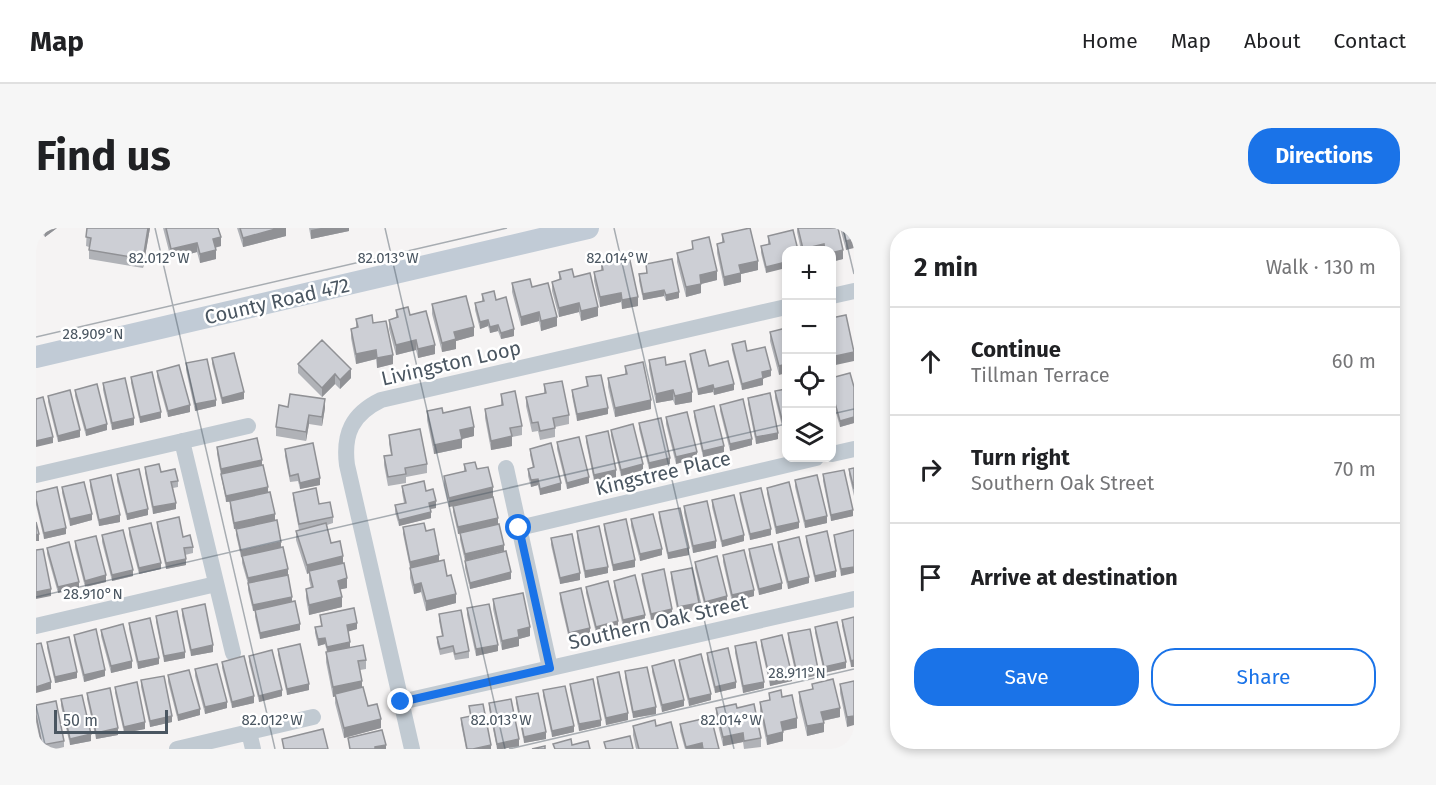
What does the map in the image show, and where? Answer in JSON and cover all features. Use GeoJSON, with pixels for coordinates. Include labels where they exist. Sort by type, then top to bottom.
{"type":"FeatureCollection","features":[{"type":"Feature","properties":{"kind":"street","name":"County Road 472"},"geometry":{"type":"LineString","coordinates":[[36,357],[588,228]]}},
{"type":"Feature","properties":{"kind":"street"},"geometry":{"type":"LineString","coordinates":[[836,295],[854,291]]}},
{"type":"Feature","properties":{"kind":"street","name":"Livingston Loop"},"geometry":{"type":"LineString","coordinates":[[412,749],[347,465],[345,452],[347,437],[357,417],[368,406],[381,400],[782,308]]}},
{"type":"Feature","properties":{"kind":"street"},"geometry":{"type":"LineString","coordinates":[[36,475],[248,426]]}},
{"type":"Feature","properties":{"kind":"street"},"geometry":{"type":"LineString","coordinates":[[182,441],[233,653]]}},
{"type":"Feature","properties":{"kind":"street"},"geometry":{"type":"LineString","coordinates":[[836,453],[854,448]]}},
{"type":"Feature","properties":{"kind":"street","name":"Kingstree Place"},"geometry":{"type":"LineString","coordinates":[[519,528],[799,462]]}},
{"type":"Feature","properties":{"kind":"street"},"geometry":{"type":"LineString","coordinates":[[506,468],[550,668]]}},
{"type":"Feature","properties":{"kind":"street"},"geometry":{"type":"LineString","coordinates":[[36,626],[216,584]]}},
{"type":"Feature","properties":{"kind":"street","name":"Southern Oak Street"},"geometry":{"type":"LineString","coordinates":[[401,702],[854,599]]}},
{"type":"Feature","properties":{"kind":"street"},"geometry":{"type":"LineString","coordinates":[[177,749],[313,717]]}},
{"type":"Feature","properties":{"kind":"street"},"geometry":{"type":"LineString","coordinates":[[249,732],[253,749]]}},
{"type":"Feature","properties":{"kind":"building"},"geometry":{"type":"Polygon","coordinates":[[[87,228],[148,228],[143,259],[89,250],[91,238],[86,237],[87,228]]]}},
{"type":"Feature","properties":{"kind":"building"},"geometry":{"type":"Polygon","coordinates":[[[166,228],[218,228],[221,237],[213,239],[216,250],[200,254],[197,243],[171,249],[166,228]]]}},
{"type":"Feature","properties":{"kind":"building"},"geometry":{"type":"Polygon","coordinates":[[[240,228],[279,228],[243,238],[240,228]]]}},
{"type":"Feature","properties":{"kind":"building"},"geometry":{"type":"Polygon","coordinates":[[[750,228],[758,261],[739,265],[741,273],[724,277],[717,244],[724,242],[722,234],[750,228]]]}},
{"type":"Feature","properties":{"kind":"building"},"geometry":{"type":"Polygon","coordinates":[[[798,228],[838,228],[843,250],[836,252],[836,246],[824,246],[824,244],[802,246],[798,228]]]}},
{"type":"Feature","properties":{"kind":"building"},"geometry":{"type":"Polygon","coordinates":[[[843,228],[854,228],[854,239],[846,241],[843,228]]]}},
{"type":"Feature","properties":{"kind":"building"},"geometry":{"type":"Polygon","coordinates":[[[793,230],[797,246],[782,246],[782,263],[766,267],[761,246],[770,244],[768,236],[793,230]]]}},
{"type":"Feature","properties":{"kind":"building"},"geometry":{"type":"Polygon","coordinates":[[[709,237],[717,271],[700,275],[701,284],[686,287],[677,253],[693,249],[692,241],[709,237]]]}},
{"type":"Feature","properties":{"kind":"building"},"geometry":{"type":"Polygon","coordinates":[[[629,256],[638,297],[622,300],[621,293],[600,297],[594,272],[603,270],[601,261],[629,256]]]}},
{"type":"Feature","properties":{"kind":"building"},"geometry":{"type":"Polygon","coordinates":[[[672,259],[679,292],[666,295],[664,290],[643,294],[639,274],[647,273],[646,264],[672,259]]]}},
{"type":"Feature","properties":{"kind":"building"},"geometry":{"type":"Polygon","coordinates":[[[572,269],[574,277],[590,273],[598,307],[581,311],[579,303],[559,308],[552,282],[561,279],[559,272],[572,269]]]}},
{"type":"Feature","properties":{"kind":"building"},"geometry":{"type":"Polygon","coordinates":[[[530,279],[532,287],[548,283],[557,317],[541,321],[539,312],[521,317],[512,283],[530,279]]]}},
{"type":"Feature","properties":{"kind":"building"},"geometry":{"type":"Polygon","coordinates":[[[494,291],[496,300],[506,297],[514,329],[501,333],[498,325],[490,327],[488,320],[480,322],[475,303],[484,301],[482,294],[494,291]]]}},
{"type":"Feature","properties":{"kind":"building"},"geometry":{"type":"Polygon","coordinates":[[[466,296],[474,327],[454,332],[456,339],[442,343],[432,304],[466,296]]]}},
{"type":"Feature","properties":{"kind":"building"},"geometry":{"type":"Polygon","coordinates":[[[408,307],[410,315],[426,311],[435,345],[418,349],[416,340],[396,345],[389,320],[398,317],[396,310],[408,307]]]}},
{"type":"Feature","properties":{"kind":"building"},"geometry":{"type":"Polygon","coordinates":[[[372,315],[373,323],[386,321],[393,355],[377,358],[376,350],[356,354],[351,329],[358,327],[356,319],[372,315]]]}},
{"type":"Feature","properties":{"kind":"building"},"geometry":{"type":"Polygon","coordinates":[[[846,315],[854,352],[836,356],[836,317],[846,315]]]}},
{"type":"Feature","properties":{"kind":"building"},"geometry":{"type":"Polygon","coordinates":[[[782,329],[782,365],[779,366],[770,332],[782,329]]]}},
{"type":"Feature","properties":{"kind":"building"},"geometry":{"type":"Polygon","coordinates":[[[322,340],[351,369],[340,380],[335,374],[322,388],[298,364],[322,340]]]}},
{"type":"Feature","properties":{"kind":"building"},"geometry":{"type":"Polygon","coordinates":[[[745,341],[747,351],[765,347],[771,370],[762,372],[763,378],[742,384],[732,344],[745,341]]]}},
{"type":"Feature","properties":{"kind":"building"},"geometry":{"type":"Polygon","coordinates":[[[705,350],[709,366],[728,361],[734,384],[714,389],[713,385],[698,389],[690,354],[705,350]]]}},
{"type":"Feature","properties":{"kind":"building"},"geometry":{"type":"Polygon","coordinates":[[[234,353],[244,392],[222,398],[212,358],[234,353]]]}},
{"type":"Feature","properties":{"kind":"building"},"geometry":{"type":"Polygon","coordinates":[[[665,357],[666,365],[685,361],[692,392],[675,396],[673,390],[656,394],[649,360],[665,357]]]}},
{"type":"Feature","properties":{"kind":"building"},"geometry":{"type":"Polygon","coordinates":[[[207,359],[216,400],[195,404],[186,363],[207,359]]]}},
{"type":"Feature","properties":{"kind":"building"},"geometry":{"type":"Polygon","coordinates":[[[643,362],[651,400],[615,408],[608,378],[627,374],[625,366],[643,362]]]}},
{"type":"Feature","properties":{"kind":"building"},"geometry":{"type":"Polygon","coordinates":[[[179,365],[190,405],[168,411],[157,371],[179,365]]]}},
{"type":"Feature","properties":{"kind":"building"},"geometry":{"type":"Polygon","coordinates":[[[152,372],[161,412],[140,417],[131,377],[152,372]]]}},
{"type":"Feature","properties":{"kind":"building"},"geometry":{"type":"Polygon","coordinates":[[[850,373],[854,387],[854,417],[840,421],[836,407],[836,377],[850,373]]]}},
{"type":"Feature","properties":{"kind":"building"},"geometry":{"type":"Polygon","coordinates":[[[601,375],[608,408],[577,414],[572,390],[588,386],[586,377],[601,375]]]}},
{"type":"Feature","properties":{"kind":"building"},"geometry":{"type":"Polygon","coordinates":[[[125,378],[134,418],[112,423],[103,383],[125,378]]]}},
{"type":"Feature","properties":{"kind":"building"},"geometry":{"type":"Polygon","coordinates":[[[562,381],[569,415],[553,418],[555,428],[540,431],[538,422],[532,423],[526,397],[546,393],[544,384],[562,381]]]}},
{"type":"Feature","properties":{"kind":"building"},"geometry":{"type":"Polygon","coordinates":[[[97,384],[107,424],[86,430],[75,390],[97,384]]]}},
{"type":"Feature","properties":{"kind":"building"},"geometry":{"type":"Polygon","coordinates":[[[70,390],[80,430],[58,436],[48,396],[70,390]]]}},
{"type":"Feature","properties":{"kind":"building"},"geometry":{"type":"Polygon","coordinates":[[[782,390],[782,420],[775,391],[782,390]]]}},
{"type":"Feature","properties":{"kind":"building"},"geometry":{"type":"Polygon","coordinates":[[[515,391],[522,426],[510,428],[512,436],[491,441],[485,409],[503,405],[501,394],[515,391]]]}},
{"type":"Feature","properties":{"kind":"building"},"geometry":{"type":"Polygon","coordinates":[[[770,393],[778,433],[756,437],[748,398],[770,393]]]}},
{"type":"Feature","properties":{"kind":"building"},"geometry":{"type":"Polygon","coordinates":[[[290,394],[325,399],[322,417],[309,415],[306,432],[276,427],[279,405],[288,407],[290,394]]]}},
{"type":"Feature","properties":{"kind":"building"},"geometry":{"type":"Polygon","coordinates":[[[43,397],[53,437],[36,441],[36,399],[43,397]]]}},
{"type":"Feature","properties":{"kind":"building"},"geometry":{"type":"Polygon","coordinates":[[[743,399],[752,439],[730,444],[720,405],[743,399]]]}},
{"type":"Feature","properties":{"kind":"building"},"geometry":{"type":"Polygon","coordinates":[[[714,406],[724,446],[703,451],[694,411],[714,406]]]}},
{"type":"Feature","properties":{"kind":"building"},"geometry":{"type":"Polygon","coordinates":[[[470,407],[474,427],[460,430],[462,439],[434,445],[427,411],[442,408],[443,413],[470,407]]]}},
{"type":"Feature","properties":{"kind":"building"},"geometry":{"type":"Polygon","coordinates":[[[687,412],[697,452],[676,457],[666,417],[687,412]]]}},
{"type":"Feature","properties":{"kind":"building"},"geometry":{"type":"Polygon","coordinates":[[[661,418],[670,458],[649,463],[639,423],[661,418]]]}},
{"type":"Feature","properties":{"kind":"building"},"geometry":{"type":"Polygon","coordinates":[[[633,424],[643,464],[621,470],[611,430],[633,424]]]}},
{"type":"Feature","properties":{"kind":"building"},"geometry":{"type":"Polygon","coordinates":[[[420,429],[427,464],[405,468],[406,474],[388,477],[384,456],[392,455],[389,435],[420,429]]]}},
{"type":"Feature","properties":{"kind":"building"},"geometry":{"type":"Polygon","coordinates":[[[608,431],[616,470],[594,475],[586,436],[608,431]]]}},
{"type":"Feature","properties":{"kind":"building"},"geometry":{"type":"Polygon","coordinates":[[[579,437],[589,477],[567,483],[557,442],[579,437]]]}},
{"type":"Feature","properties":{"kind":"building"},"geometry":{"type":"Polygon","coordinates":[[[257,438],[262,460],[221,469],[217,447],[257,438]]]}},
{"type":"Feature","properties":{"kind":"building"},"geometry":{"type":"Polygon","coordinates":[[[313,443],[320,478],[300,483],[298,474],[290,476],[285,449],[313,443]]]}},
{"type":"Feature","properties":{"kind":"building"},"geometry":{"type":"Polygon","coordinates":[[[551,443],[561,483],[540,489],[538,479],[531,480],[528,469],[534,467],[530,449],[551,443]]]}},
{"type":"Feature","properties":{"kind":"building"},"geometry":{"type":"Polygon","coordinates":[[[475,462],[477,469],[488,467],[493,487],[449,498],[444,476],[466,471],[464,464],[475,462]]]}},
{"type":"Feature","properties":{"kind":"building"},"geometry":{"type":"Polygon","coordinates":[[[159,464],[161,472],[175,469],[178,481],[171,482],[176,503],[153,507],[145,467],[159,464]]]}},
{"type":"Feature","properties":{"kind":"building"},"geometry":{"type":"Polygon","coordinates":[[[263,465],[268,487],[226,496],[221,474],[263,465]]]}},
{"type":"Feature","properties":{"kind":"building"},"geometry":{"type":"Polygon","coordinates":[[[854,468],[854,489],[849,469],[854,468]]]}},
{"type":"Feature","properties":{"kind":"building"},"geometry":{"type":"Polygon","coordinates":[[[139,469],[148,509],[127,514],[117,474],[139,469]]]}},
{"type":"Feature","properties":{"kind":"building"},"geometry":{"type":"Polygon","coordinates":[[[844,470],[853,510],[831,515],[823,474],[844,470]]]}},
{"type":"Feature","properties":{"kind":"building"},"geometry":{"type":"Polygon","coordinates":[[[111,475],[120,515],[99,520],[90,480],[111,475]]]}},
{"type":"Feature","properties":{"kind":"building"},"geometry":{"type":"Polygon","coordinates":[[[817,475],[827,516],[805,521],[795,480],[817,475]]]}},
{"type":"Feature","properties":{"kind":"building"},"geometry":{"type":"Polygon","coordinates":[[[424,481],[426,491],[433,489],[436,501],[429,503],[431,512],[399,520],[395,505],[406,503],[402,486],[424,481]]]}},
{"type":"Feature","properties":{"kind":"building"},"geometry":{"type":"Polygon","coordinates":[[[84,482],[92,514],[70,519],[62,487],[84,482]]]}},
{"type":"Feature","properties":{"kind":"building"},"geometry":{"type":"Polygon","coordinates":[[[789,482],[799,522],[776,527],[767,488],[789,482]]]}},
{"type":"Feature","properties":{"kind":"building"},"geometry":{"type":"Polygon","coordinates":[[[57,487],[66,528],[44,533],[36,492],[57,487]]]}},
{"type":"Feature","properties":{"kind":"building"},"geometry":{"type":"Polygon","coordinates":[[[316,488],[319,504],[330,502],[333,517],[299,524],[293,493],[316,488]]]}},
{"type":"Feature","properties":{"kind":"building"},"geometry":{"type":"Polygon","coordinates":[[[761,488],[771,529],[750,534],[740,493],[761,488]]]}},
{"type":"Feature","properties":{"kind":"building"},"geometry":{"type":"Polygon","coordinates":[[[270,492],[275,514],[234,523],[230,501],[270,492]]]}},
{"type":"Feature","properties":{"kind":"building"},"geometry":{"type":"Polygon","coordinates":[[[734,495],[744,535],[722,541],[712,500],[734,495]]]}},
{"type":"Feature","properties":{"kind":"building"},"geometry":{"type":"Polygon","coordinates":[[[493,497],[498,518],[458,527],[453,506],[493,497]]]}},
{"type":"Feature","properties":{"kind":"building"},"geometry":{"type":"Polygon","coordinates":[[[707,501],[716,541],[693,546],[684,506],[707,501]]]}},
{"type":"Feature","properties":{"kind":"building"},"geometry":{"type":"Polygon","coordinates":[[[680,508],[689,548],[668,553],[659,512],[680,508]]]}},
{"type":"Feature","properties":{"kind":"building"},"geometry":{"type":"Polygon","coordinates":[[[653,514],[662,549],[640,554],[631,519],[653,514]]]}},
{"type":"Feature","properties":{"kind":"building"},"geometry":{"type":"Polygon","coordinates":[[[179,517],[183,537],[190,535],[193,547],[184,548],[186,559],[166,563],[157,522],[179,517]]]}},
{"type":"Feature","properties":{"kind":"building"},"geometry":{"type":"Polygon","coordinates":[[[626,519],[635,560],[613,565],[604,524],[626,519]]]}},
{"type":"Feature","properties":{"kind":"building"},"geometry":{"type":"Polygon","coordinates":[[[277,520],[281,542],[241,551],[236,529],[277,520]]]}},
{"type":"Feature","properties":{"kind":"building"},"geometry":{"type":"Polygon","coordinates":[[[151,523],[161,563],[139,568],[129,528],[151,523]]]}},
{"type":"Feature","properties":{"kind":"building"},"geometry":{"type":"Polygon","coordinates":[[[326,523],[331,543],[340,541],[343,556],[307,565],[296,531],[326,523]]]}},
{"type":"Feature","properties":{"kind":"building"},"geometry":{"type":"Polygon","coordinates":[[[424,523],[426,531],[434,529],[439,555],[410,562],[403,527],[424,523]]]}},
{"type":"Feature","properties":{"kind":"building"},"geometry":{"type":"Polygon","coordinates":[[[499,524],[504,545],[465,554],[460,533],[499,524]]]}},
{"type":"Feature","properties":{"kind":"building"},"geometry":{"type":"Polygon","coordinates":[[[599,526],[608,567],[585,571],[577,531],[599,526]]]}},
{"type":"Feature","properties":{"kind":"building"},"geometry":{"type":"Polygon","coordinates":[[[123,530],[133,570],[112,575],[102,535],[123,530]]]}},
{"type":"Feature","properties":{"kind":"building"},"geometry":{"type":"Polygon","coordinates":[[[854,530],[854,567],[841,569],[834,535],[854,530]]]}},
{"type":"Feature","properties":{"kind":"building"},"geometry":{"type":"Polygon","coordinates":[[[827,531],[836,571],[815,576],[806,536],[827,531]]]}},
{"type":"Feature","properties":{"kind":"building"},"geometry":{"type":"Polygon","coordinates":[[[572,534],[580,573],[560,578],[551,538],[572,534]]]}},
{"type":"Feature","properties":{"kind":"building"},"geometry":{"type":"Polygon","coordinates":[[[96,536],[106,575],[85,581],[75,541],[96,536]]]}},
{"type":"Feature","properties":{"kind":"building"},"geometry":{"type":"Polygon","coordinates":[[[799,537],[809,577],[788,582],[778,542],[799,537]]]}},
{"type":"Feature","properties":{"kind":"building"},"geometry":{"type":"Polygon","coordinates":[[[69,542],[79,582],[58,587],[47,548],[69,542]]]}},
{"type":"Feature","properties":{"kind":"building"},"geometry":{"type":"Polygon","coordinates":[[[772,544],[782,583],[759,589],[749,549],[772,544]]]}},
{"type":"Feature","properties":{"kind":"building"},"geometry":{"type":"Polygon","coordinates":[[[283,547],[288,569],[248,578],[242,556],[283,547]]]}},
{"type":"Feature","properties":{"kind":"building"},"geometry":{"type":"Polygon","coordinates":[[[43,549],[51,589],[36,592],[36,550],[43,549]]]}},
{"type":"Feature","properties":{"kind":"building"},"geometry":{"type":"Polygon","coordinates":[[[744,550],[754,590],[732,595],[723,555],[744,550]]]}},
{"type":"Feature","properties":{"kind":"building"},"geometry":{"type":"Polygon","coordinates":[[[506,551],[511,572],[470,583],[465,561],[506,551]]]}},
{"type":"Feature","properties":{"kind":"building"},"geometry":{"type":"Polygon","coordinates":[[[717,556],[727,596],[705,602],[695,562],[717,556]]]}},
{"type":"Feature","properties":{"kind":"building"},"geometry":{"type":"Polygon","coordinates":[[[444,560],[447,576],[451,575],[456,594],[426,601],[421,583],[414,585],[410,568],[444,560]]]}},
{"type":"Feature","properties":{"kind":"building"},"geometry":{"type":"Polygon","coordinates":[[[344,563],[347,578],[338,581],[342,597],[309,605],[306,589],[313,587],[309,571],[344,563]]]}},
{"type":"Feature","properties":{"kind":"building"},"geometry":{"type":"Polygon","coordinates":[[[692,568],[699,603],[678,607],[671,572],[692,568]]]}},
{"type":"Feature","properties":{"kind":"building"},"geometry":{"type":"Polygon","coordinates":[[[664,569],[672,609],[651,614],[642,574],[664,569]]]}},
{"type":"Feature","properties":{"kind":"building"},"geometry":{"type":"Polygon","coordinates":[[[288,575],[292,597],[253,605],[248,583],[288,575]]]}},
{"type":"Feature","properties":{"kind":"building"},"geometry":{"type":"Polygon","coordinates":[[[635,575],[645,615],[623,620],[614,581],[635,575]]]}},
{"type":"Feature","properties":{"kind":"building"},"geometry":{"type":"Polygon","coordinates":[[[608,581],[618,621],[596,627],[586,587],[608,581]]]}},
{"type":"Feature","properties":{"kind":"building"},"geometry":{"type":"Polygon","coordinates":[[[581,588],[590,628],[569,633],[560,593],[581,588]]]}},
{"type":"Feature","properties":{"kind":"building"},"geometry":{"type":"Polygon","coordinates":[[[523,593],[530,627],[518,630],[519,637],[502,641],[493,599],[523,593]]]}},
{"type":"Feature","properties":{"kind":"building"},"geometry":{"type":"Polygon","coordinates":[[[295,601],[300,624],[260,633],[255,610],[295,601]]]}},
{"type":"Feature","properties":{"kind":"building"},"geometry":{"type":"Polygon","coordinates":[[[205,604],[213,645],[191,650],[182,609],[205,604]]]}},
{"type":"Feature","properties":{"kind":"building"},"geometry":{"type":"Polygon","coordinates":[[[489,604],[498,645],[476,649],[467,608],[489,604]]]}},
{"type":"Feature","properties":{"kind":"building"},"geometry":{"type":"Polygon","coordinates":[[[354,608],[357,623],[347,625],[350,642],[327,647],[325,638],[318,639],[315,627],[322,626],[320,615],[354,608]]]}},
{"type":"Feature","properties":{"kind":"building"},"geometry":{"type":"Polygon","coordinates":[[[461,610],[469,651],[455,654],[453,646],[440,649],[437,637],[443,636],[439,614],[461,610]]]}},
{"type":"Feature","properties":{"kind":"building"},"geometry":{"type":"Polygon","coordinates":[[[177,611],[185,652],[164,656],[156,616],[177,611]]]}},
{"type":"Feature","properties":{"kind":"building"},"geometry":{"type":"Polygon","coordinates":[[[854,617],[854,660],[851,661],[842,620],[854,617]]]}},
{"type":"Feature","properties":{"kind":"building"},"geometry":{"type":"Polygon","coordinates":[[[150,618],[159,658],[138,662],[129,623],[150,618]]]}},
{"type":"Feature","properties":{"kind":"building"},"geometry":{"type":"Polygon","coordinates":[[[837,622],[846,662],[824,667],[815,627],[837,622]]]}},
{"type":"Feature","properties":{"kind":"building"},"geometry":{"type":"Polygon","coordinates":[[[123,624],[132,661],[111,666],[101,630],[123,624]]]}},
{"type":"Feature","properties":{"kind":"building"},"geometry":{"type":"Polygon","coordinates":[[[96,629],[105,670],[84,675],[74,635],[96,629]]]}},
{"type":"Feature","properties":{"kind":"building"},"geometry":{"type":"Polygon","coordinates":[[[810,629],[818,669],[797,674],[788,633],[810,629]]]}},
{"type":"Feature","properties":{"kind":"building"},"geometry":{"type":"Polygon","coordinates":[[[782,635],[792,675],[770,680],[761,640],[782,635]]]}},
{"type":"Feature","properties":{"kind":"building"},"geometry":{"type":"Polygon","coordinates":[[[69,637],[77,672],[55,677],[47,642],[69,637]]]}},
{"type":"Feature","properties":{"kind":"building"},"geometry":{"type":"Polygon","coordinates":[[[756,642],[764,682],[743,686],[735,646],[756,642]]]}},
{"type":"Feature","properties":{"kind":"building"},"geometry":{"type":"Polygon","coordinates":[[[41,643],[51,682],[36,687],[36,644],[41,643]]]}},
{"type":"Feature","properties":{"kind":"building"},"geometry":{"type":"Polygon","coordinates":[[[300,644],[309,684],[287,689],[278,649],[300,644]]]}},
{"type":"Feature","properties":{"kind":"building"},"geometry":{"type":"Polygon","coordinates":[[[363,645],[366,660],[358,661],[362,681],[333,687],[326,652],[363,645]]]}},
{"type":"Feature","properties":{"kind":"building"},"geometry":{"type":"Polygon","coordinates":[[[728,648],[736,682],[715,687],[707,653],[728,648]]]}},
{"type":"Feature","properties":{"kind":"building"},"geometry":{"type":"Polygon","coordinates":[[[272,650],[282,690],[259,696],[249,656],[272,650]]]}},
{"type":"Feature","properties":{"kind":"building"},"geometry":{"type":"Polygon","coordinates":[[[701,654],[711,694],[689,699],[679,660],[701,654]]]}},
{"type":"Feature","properties":{"kind":"building"},"geometry":{"type":"Polygon","coordinates":[[[244,656],[254,696],[232,702],[222,662],[244,656]]]}},
{"type":"Feature","properties":{"kind":"building"},"geometry":{"type":"Polygon","coordinates":[[[674,660],[684,700],[662,705],[652,666],[674,660]]]}},
{"type":"Feature","properties":{"kind":"building"},"geometry":{"type":"Polygon","coordinates":[[[217,664],[227,702],[205,707],[195,669],[217,664]]]}},
{"type":"Feature","properties":{"kind":"building"},"geometry":{"type":"Polygon","coordinates":[[[647,667],[656,707],[633,712],[625,671],[647,667]]]}},
{"type":"Feature","properties":{"kind":"building"},"geometry":{"type":"Polygon","coordinates":[[[189,670],[200,709],[178,715],[168,675],[189,670]]]}},
{"type":"Feature","properties":{"kind":"building"},"geometry":{"type":"Polygon","coordinates":[[[619,672],[628,713],[606,718],[597,677],[619,672]]]}},
{"type":"Feature","properties":{"kind":"building"},"geometry":{"type":"Polygon","coordinates":[[[164,676],[172,716],[150,721],[141,680],[164,676]]]}},
{"type":"Feature","properties":{"kind":"building"},"geometry":{"type":"Polygon","coordinates":[[[593,679],[601,720],[579,724],[570,684],[593,679]]]}},
{"type":"Feature","properties":{"kind":"building"},"geometry":{"type":"Polygon","coordinates":[[[833,679],[840,708],[821,712],[824,723],[807,726],[799,692],[813,689],[812,684],[833,679]]]}},
{"type":"Feature","properties":{"kind":"building"},"geometry":{"type":"Polygon","coordinates":[[[854,681],[854,716],[847,717],[840,684],[854,681]]]}},
{"type":"Feature","properties":{"kind":"building"},"geometry":{"type":"Polygon","coordinates":[[[137,682],[145,722],[124,727],[115,687],[137,682]]]}},
{"type":"Feature","properties":{"kind":"building"},"geometry":{"type":"Polygon","coordinates":[[[565,686],[574,726],[552,731],[543,690],[565,686]]]}},
{"type":"Feature","properties":{"kind":"building"},"geometry":{"type":"Polygon","coordinates":[[[363,687],[368,706],[377,704],[381,719],[344,728],[335,694],[363,687]]]}},
{"type":"Feature","properties":{"kind":"building"},"geometry":{"type":"Polygon","coordinates":[[[110,688],[118,728],[96,733],[87,693],[110,688]]]}},
{"type":"Feature","properties":{"kind":"building"},"geometry":{"type":"Polygon","coordinates":[[[781,690],[782,697],[792,695],[797,718],[781,722],[783,732],[767,736],[760,702],[770,700],[769,693],[781,690]]]}},
{"type":"Feature","properties":{"kind":"building"},"geometry":{"type":"Polygon","coordinates":[[[538,693],[546,732],[524,737],[516,697],[538,693]]]}},
{"type":"Feature","properties":{"kind":"building"},"geometry":{"type":"Polygon","coordinates":[[[82,695],[91,734],[70,739],[61,699],[82,695]]]}},
{"type":"Feature","properties":{"kind":"building"},"geometry":{"type":"Polygon","coordinates":[[[511,699],[519,739],[497,744],[489,703],[511,699]]]}},
{"type":"Feature","properties":{"kind":"building"},"geometry":{"type":"Polygon","coordinates":[[[56,701],[64,741],[42,745],[36,705],[56,701]]]}},
{"type":"Feature","properties":{"kind":"building"},"geometry":{"type":"Polygon","coordinates":[[[483,704],[491,745],[467,749],[461,718],[471,716],[469,706],[483,704]]]}},
{"type":"Feature","properties":{"kind":"building"},"geometry":{"type":"Polygon","coordinates":[[[736,704],[737,708],[754,704],[761,738],[744,741],[743,733],[723,737],[716,708],[736,704]]]}},
{"type":"Feature","properties":{"kind":"building"},"geometry":{"type":"Polygon","coordinates":[[[711,717],[719,749],[703,749],[702,743],[686,747],[680,724],[711,717]]]}},
{"type":"Feature","properties":{"kind":"building"},"geometry":{"type":"Polygon","coordinates":[[[655,720],[656,726],[671,722],[678,749],[639,749],[633,726],[655,720]]]}},
{"type":"Feature","properties":{"kind":"building"},"geometry":{"type":"Polygon","coordinates":[[[323,729],[328,749],[284,749],[282,739],[323,729]]]}},
{"type":"Feature","properties":{"kind":"building"},"geometry":{"type":"Polygon","coordinates":[[[382,730],[386,745],[375,747],[375,749],[350,749],[348,738],[382,730]]]}},
{"type":"Feature","properties":{"kind":"building"},"geometry":{"type":"Polygon","coordinates":[[[630,736],[633,749],[606,749],[604,742],[630,736]]]}},
{"type":"Feature","properties":{"kind":"building"},"geometry":{"type":"Polygon","coordinates":[[[571,739],[572,745],[588,741],[590,749],[555,749],[553,744],[571,739]]]}},
{"type":"Feature","properties":{"kind":"route"},"geometry":{"type":"LineString","coordinates":[[401,702],[550,668],[519,528]]}}]}
